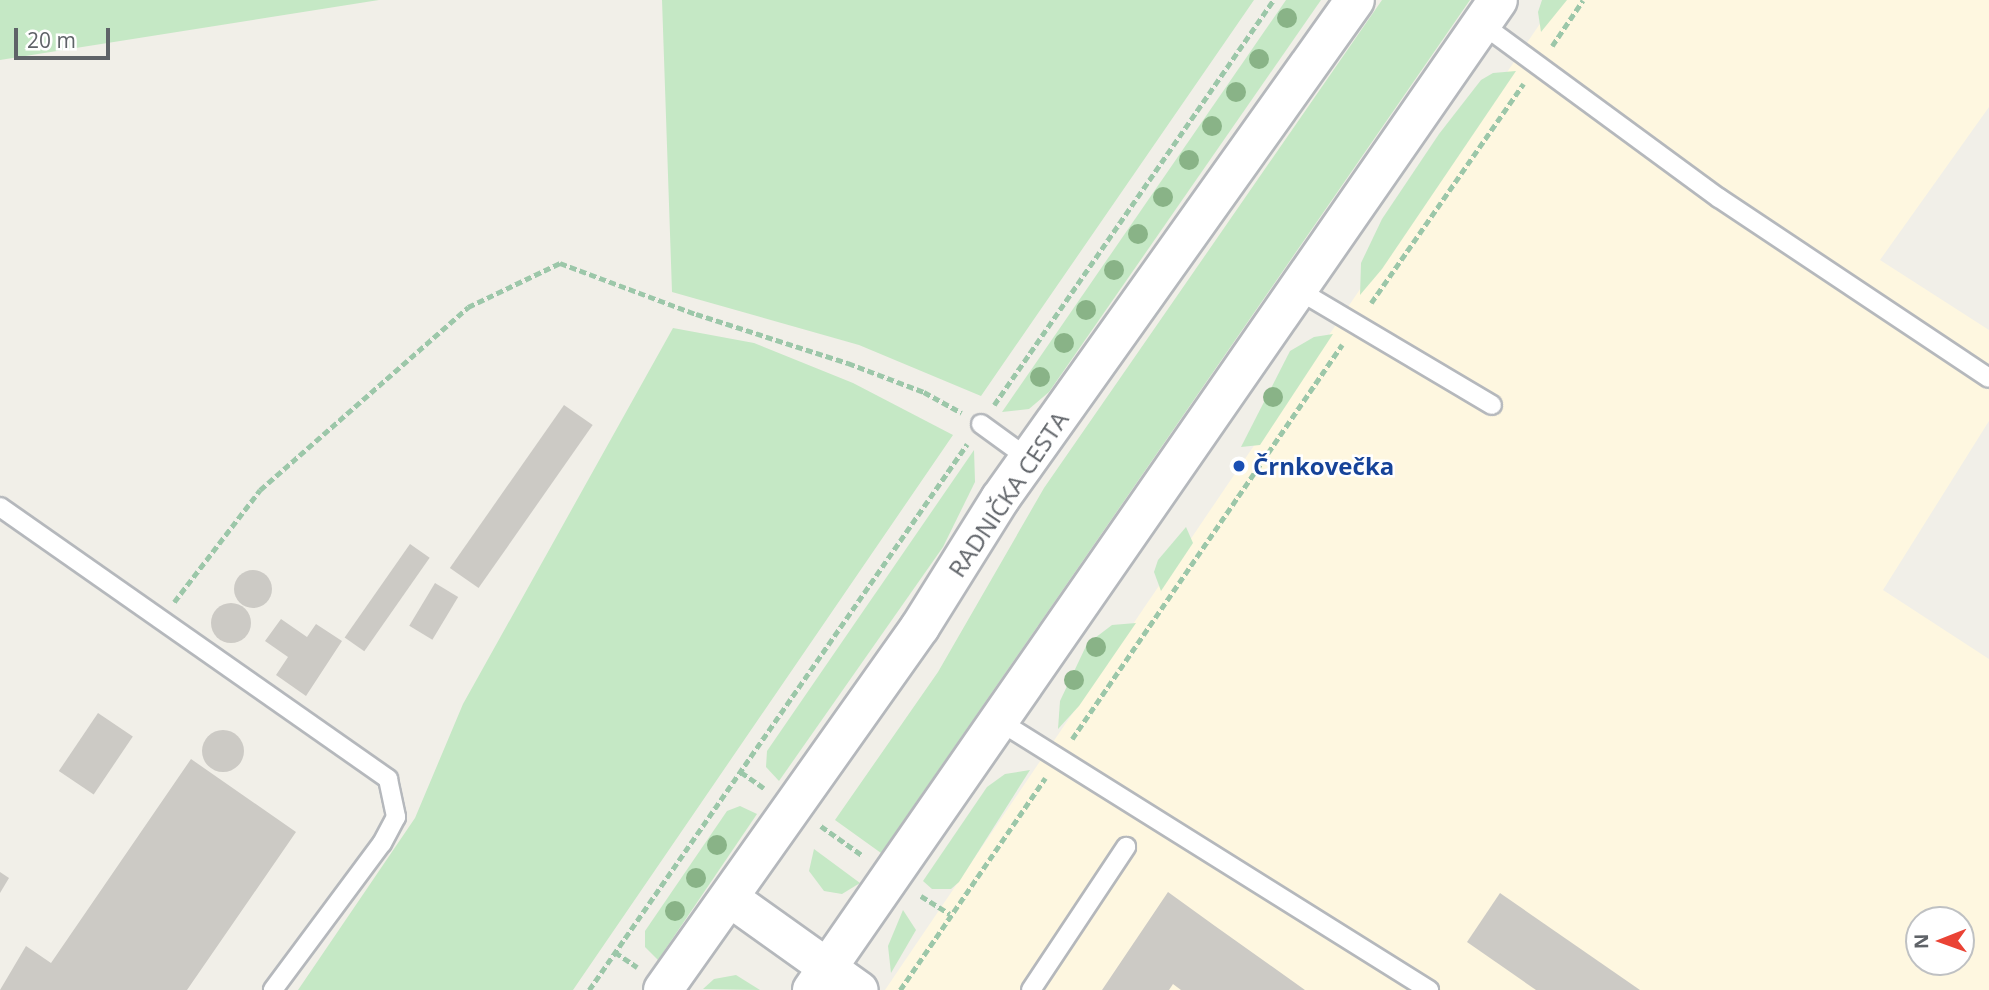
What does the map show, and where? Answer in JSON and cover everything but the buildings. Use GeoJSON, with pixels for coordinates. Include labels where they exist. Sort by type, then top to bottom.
{"type":"FeatureCollection","features":[{"type":"Feature","properties":{"kind":"main road","name":"RADNIČKA CESTA"},"geometry":{"type":"LineString","coordinates":[[655,982],[730,898],[920,627],[1029,459],[1356,0]]}},
{"type":"Feature","properties":{"kind":"main road"},"geometry":{"type":"LineString","coordinates":[[820,977],[1295,288],[1490,12]]}},
{"type":"Feature","properties":{"kind":"street"},"geometry":{"type":"LineString","coordinates":[[730,898],[820,977],[859,990]]}},
{"type":"Feature","properties":{"kind":"lane"},"geometry":{"type":"LineString","coordinates":[[1490,12],[1719,198],[1989,378]]}},
{"type":"Feature","properties":{"kind":"lane"},"geometry":{"type":"LineString","coordinates":[[1295,288],[1492,405]]}},
{"type":"Feature","properties":{"kind":"lane"},"geometry":{"type":"LineString","coordinates":[[981,424],[1029,459]]}},
{"type":"Feature","properties":{"kind":"lane"},"geometry":{"type":"LineString","coordinates":[[0,507],[384,776],[393,795],[396,817],[382,843],[273,990]]}},
{"type":"Feature","properties":{"kind":"lane"},"geometry":{"type":"LineString","coordinates":[[996,719],[1429,990]]}},
{"type":"Feature","properties":{"kind":"lane"},"geometry":{"type":"LineString","coordinates":[[1031,990],[1126,847]]}},
{"type":"Feature","properties":{"kind":"path"},"geometry":{"type":"LineString","coordinates":[[992,407],[1273,0]]}},
{"type":"Feature","properties":{"kind":"path"},"geometry":{"type":"LineString","coordinates":[[1549,50],[1583,0]]}},
{"type":"Feature","properties":{"kind":"path"},"geometry":{"type":"LineString","coordinates":[[1367,309],[1528,77]]}},
{"type":"Feature","properties":{"kind":"path"},"geometry":{"type":"LineString","coordinates":[[161,619],[260,490],[468,307],[560,263],[923,392],[981,424]]}},
{"type":"Feature","properties":{"kind":"path"},"geometry":{"type":"LineString","coordinates":[[1067,747],[1348,337]]}},
{"type":"Feature","properties":{"kind":"path"},"geometry":{"type":"LineString","coordinates":[[589,990],[969,441]]}},
{"type":"Feature","properties":{"kind":"path"},"geometry":{"type":"LineString","coordinates":[[741,772],[772,794]]}},
{"type":"Feature","properties":{"kind":"path"},"geometry":{"type":"LineString","coordinates":[[900,990],[1048,772]]}},
{"type":"Feature","properties":{"kind":"path"},"geometry":{"type":"LineString","coordinates":[[824,828],[873,863]]}},
{"type":"Feature","properties":{"kind":"path"},"geometry":{"type":"LineString","coordinates":[[909,888],[950,914]]}},
{"type":"Feature","properties":{"kind":"path"},"geometry":{"type":"LineString","coordinates":[[615,952],[655,982]]}},
{"type":"Feature","properties":{"kind":"shaded area"},"geometry":{"type":"Polygon","coordinates":[[[1556,0],[1989,0],[1989,107],[1880,260],[1989,330],[1989,421],[1883,590],[1989,659],[1989,990],[885,990],[1556,0]]]}},
{"type":"Feature","properties":{"kind":"green space"},"geometry":{"type":"Polygon","coordinates":[[[0,0],[379,0],[0,60],[0,0]]]}},
{"type":"Feature","properties":{"kind":"green space"},"geometry":{"type":"Polygon","coordinates":[[[662,0],[1254,0],[981,396],[859,345],[672,292],[662,0]]]}},
{"type":"Feature","properties":{"kind":"green space"},"geometry":{"type":"Polygon","coordinates":[[[1286,0],[1321,0],[1049,392],[1029,409],[1002,412],[1286,0]]]}},
{"type":"Feature","properties":{"kind":"green space"},"geometry":{"type":"Polygon","coordinates":[[[1382,0],[1470,0],[881,853],[835,820],[938,672],[1044,488],[1382,0]]]}},
{"type":"Feature","properties":{"kind":"green space"},"geometry":{"type":"Polygon","coordinates":[[[1542,0],[1567,0],[1541,32],[1538,12],[1542,0]]]}},
{"type":"Feature","properties":{"kind":"green space"},"geometry":{"type":"Polygon","coordinates":[[[1516,71],[1382,269],[1360,295],[1361,263],[1382,219],[1439,134],[1481,80],[1493,73],[1516,71]]]}},
{"type":"Feature","properties":{"kind":"green space"},"geometry":{"type":"Polygon","coordinates":[[[673,328],[754,343],[853,383],[953,435],[573,990],[298,990],[415,818],[463,704],[673,328]]]}},
{"type":"Feature","properties":{"kind":"green space"},"geometry":{"type":"Polygon","coordinates":[[[1333,334],[1260,445],[1241,447],[1290,351],[1314,337],[1333,334]]]}},
{"type":"Feature","properties":{"kind":"green space"},"geometry":{"type":"Polygon","coordinates":[[[974,450],[975,482],[943,547],[779,781],[766,767],[767,751],[974,450]]]}},
{"type":"Feature","properties":{"kind":"green space"},"geometry":{"type":"Polygon","coordinates":[[[1186,527],[1193,543],[1161,591],[1154,572],[1158,560],[1186,527]]]}},
{"type":"Feature","properties":{"kind":"green space"},"geometry":{"type":"Polygon","coordinates":[[[1136,623],[1079,706],[1058,729],[1060,701],[1087,644],[1112,625],[1136,623]]]}},
{"type":"Feature","properties":{"kind":"green space"},"geometry":{"type":"Polygon","coordinates":[[[1030,770],[959,882],[951,889],[932,889],[923,881],[987,787],[1005,774],[1030,770]]]}},
{"type":"Feature","properties":{"kind":"green space"},"geometry":{"type":"Polygon","coordinates":[[[740,806],[757,814],[658,960],[645,947],[645,931],[727,811],[740,806]]]}},
{"type":"Feature","properties":{"kind":"green space"},"geometry":{"type":"Polygon","coordinates":[[[814,849],[860,883],[842,894],[824,891],[809,871],[814,849]]]}},
{"type":"Feature","properties":{"kind":"green space"},"geometry":{"type":"Polygon","coordinates":[[[903,910],[916,930],[891,973],[888,946],[903,910]]]}},
{"type":"Feature","properties":{"kind":"green space"},"geometry":{"type":"Polygon","coordinates":[[[736,975],[760,990],[703,989],[714,979],[736,975]]]}},
{"type":"Feature","properties":{"kind":"place","name":"Črnkovečka"},"geometry":{"type":"Point","coordinates":[1239,466]}}]}
